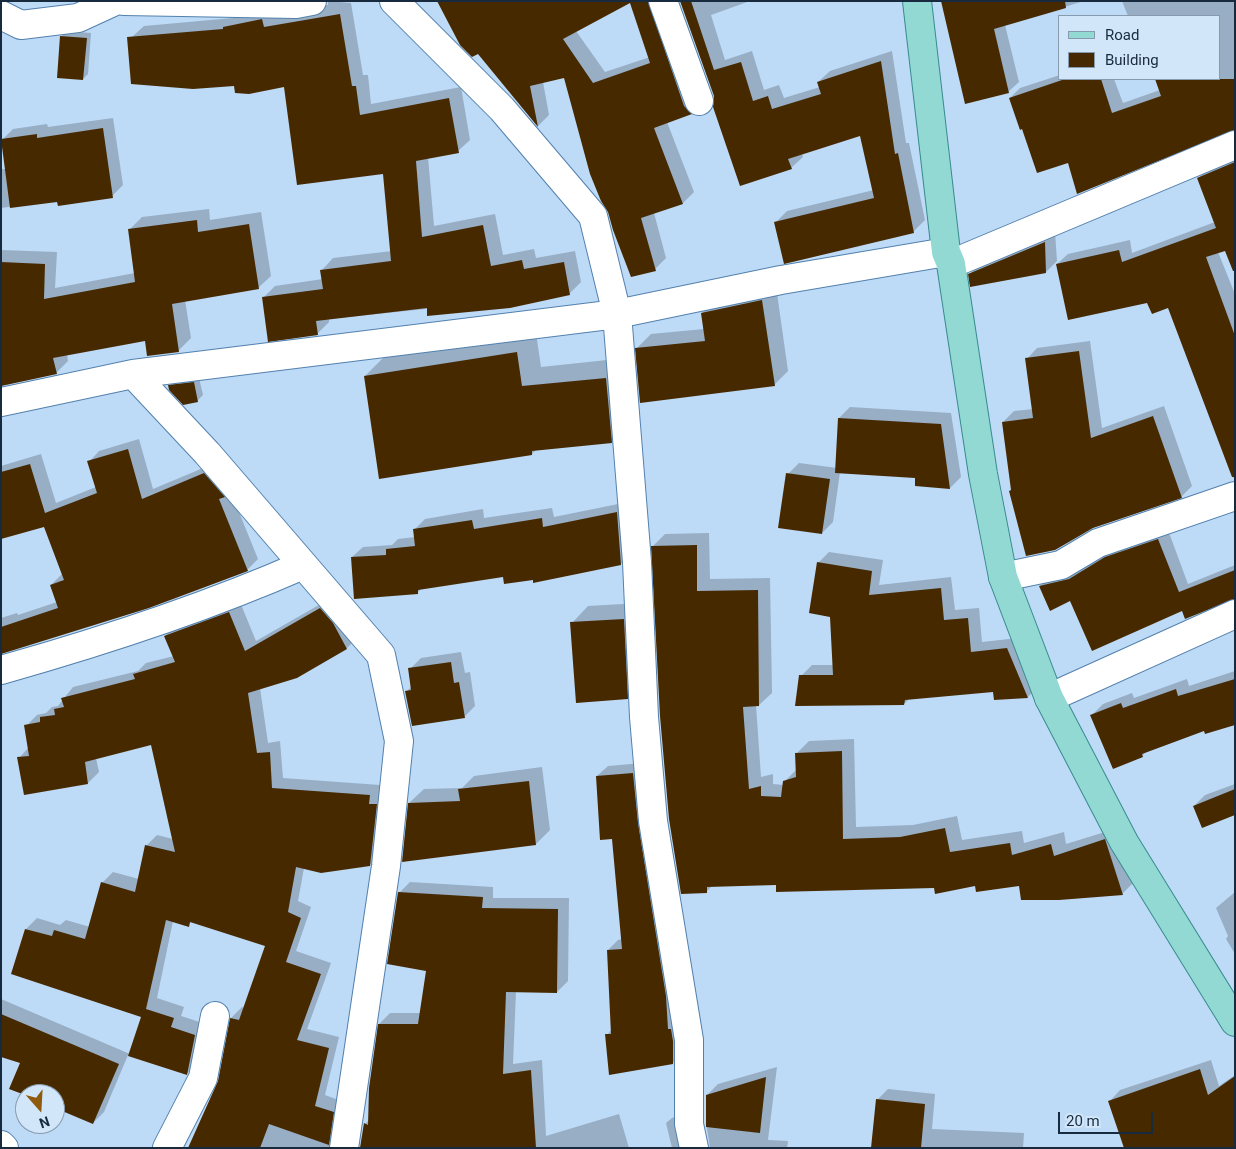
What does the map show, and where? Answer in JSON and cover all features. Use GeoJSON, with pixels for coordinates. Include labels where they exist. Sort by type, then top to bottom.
{"type":"FeatureCollection","features":[{"type":"Feature","properties":{"kind":"main road"},"geometry":{"type":"LineString","coordinates":[[917,1],[948,258],[983,474],[1003,577],[1050,698],[1124,842],[1235,1022]]}},
{"type":"Feature","properties":{"kind":"street"},"geometry":{"type":"LineString","coordinates":[[1,15],[21,25],[78,18],[115,1]]}},
{"type":"Feature","properties":{"kind":"street"},"geometry":{"type":"LineString","coordinates":[[124,1],[296,4],[312,1]]}},
{"type":"Feature","properties":{"kind":"street"},"geometry":{"type":"LineString","coordinates":[[394,1],[502,109],[593,216],[617,314],[637,562],[644,717],[653,821],[690,1040],[689,1124],[694,1148]]}},
{"type":"Feature","properties":{"kind":"street"},"geometry":{"type":"LineString","coordinates":[[663,1],[699,101]]}},
{"type":"Feature","properties":{"kind":"street"},"geometry":{"type":"LineString","coordinates":[[1,402],[133,374],[617,314],[781,280],[948,258],[1235,145]]}},
{"type":"Feature","properties":{"kind":"street"},"geometry":{"type":"LineString","coordinates":[[133,374],[207,454],[380,655],[399,741],[386,866],[344,1148]]}},
{"type":"Feature","properties":{"kind":"street"},"geometry":{"type":"LineString","coordinates":[[1003,577],[1061,565],[1098,543],[1235,496]]}},
{"type":"Feature","properties":{"kind":"street"},"geometry":{"type":"LineString","coordinates":[[1,670],[88,645],[222,599],[302,565]]}},
{"type":"Feature","properties":{"kind":"street"},"geometry":{"type":"LineString","coordinates":[[1050,698],[1235,614]]}},
{"type":"Feature","properties":{"kind":"street"},"geometry":{"type":"LineString","coordinates":[[167,1148],[203,1078],[216,1016]]}},
{"type":"Feature","properties":{"kind":"building"},"geometry":{"type":"Polygon","coordinates":[[[437,1],[648,1],[684,106],[692,114],[654,128],[683,204],[641,218],[656,271],[631,277],[608,212],[601,201],[590,174],[564,78],[530,86],[538,127],[478,54],[472,57],[460,45],[437,1]],[[630,3],[563,39],[593,83],[650,63],[630,3]]]}},
{"type":"Feature","properties":{"kind":"building"},"geometry":{"type":"Polygon","coordinates":[[[680,1],[691,1],[714,70],[741,62],[753,101],[768,96],[772,109],[821,94],[817,82],[881,61],[895,154],[898,153],[914,233],[784,264],[774,222],[874,198],[860,136],[788,159],[792,169],[740,186],[713,107],[714,96],[680,1]]]}},
{"type":"Feature","properties":{"kind":"building"},"geometry":{"type":"Polygon","coordinates":[[[941,1],[1065,1],[1066,8],[994,29],[1009,93],[965,104],[941,1]]]}},
{"type":"Feature","properties":{"kind":"building"},"geometry":{"type":"Polygon","coordinates":[[[340,14],[352,86],[356,86],[360,115],[449,98],[459,153],[416,161],[422,237],[483,225],[491,266],[522,260],[524,269],[564,262],[570,295],[510,308],[427,316],[427,308],[316,321],[318,335],[268,342],[262,297],[323,289],[320,270],[391,261],[383,174],[297,185],[284,87],[249,94],[235,93],[234,86],[193,89],[131,84],[127,37],[223,29],[223,27],[262,19],[264,27],[340,14]]]}},
{"type":"Feature","properties":{"kind":"building"},"geometry":{"type":"Polygon","coordinates":[[[60,36],[87,38],[83,80],[57,78],[60,36]]]}},
{"type":"Feature","properties":{"kind":"building"},"geometry":{"type":"Polygon","coordinates":[[[1235,79],[1235,130],[1077,194],[1068,163],[1037,173],[1009,98],[1062,80],[1101,80],[1112,113],[1161,96],[1155,80],[1235,79]]]}},
{"type":"Feature","properties":{"kind":"building"},"geometry":{"type":"Polygon","coordinates":[[[103,128],[113,198],[58,206],[57,202],[10,208],[1,139],[37,134],[37,138],[103,128]]]}},
{"type":"Feature","properties":{"kind":"building"},"geometry":{"type":"Polygon","coordinates":[[[1235,162],[1235,271],[1233,271],[1225,251],[1206,257],[1235,336],[1235,477],[1232,477],[1168,308],[1152,314],[1147,303],[1068,320],[1056,264],[1119,250],[1122,262],[1216,228],[1197,178],[1235,162]]]}},
{"type":"Feature","properties":{"kind":"building"},"geometry":{"type":"Polygon","coordinates":[[[197,220],[198,232],[249,224],[259,289],[172,304],[179,352],[147,356],[145,341],[53,358],[57,374],[1,386],[1,262],[45,264],[44,299],[135,282],[128,229],[197,220]]]}},
{"type":"Feature","properties":{"kind":"building"},"geometry":{"type":"Polygon","coordinates":[[[1045,242],[1046,273],[970,287],[968,274],[1045,242]]]}},
{"type":"Feature","properties":{"kind":"building"},"geometry":{"type":"Polygon","coordinates":[[[762,300],[775,386],[640,403],[635,348],[705,341],[701,313],[762,300]]]}},
{"type":"Feature","properties":{"kind":"building"},"geometry":{"type":"Polygon","coordinates":[[[1079,351],[1091,438],[1153,416],[1182,498],[1093,528],[1055,550],[1026,556],[1009,491],[1011,490],[1002,422],[1033,418],[1025,358],[1079,351]]]}},
{"type":"Feature","properties":{"kind":"building"},"geometry":{"type":"Polygon","coordinates":[[[517,352],[522,386],[606,378],[612,443],[532,451],[532,455],[379,479],[364,376],[517,352]]]}},
{"type":"Feature","properties":{"kind":"building"},"geometry":{"type":"Polygon","coordinates":[[[194,382],[198,402],[183,405],[169,390],[168,385],[194,382]]]}},
{"type":"Feature","properties":{"kind":"building"},"geometry":{"type":"Polygon","coordinates":[[[838,418],[941,424],[950,489],[915,486],[915,478],[835,473],[838,418]]]}},
{"type":"Feature","properties":{"kind":"building"},"geometry":{"type":"Polygon","coordinates":[[[128,449],[142,499],[204,473],[225,497],[219,499],[248,571],[149,608],[1,654],[1,627],[58,608],[50,585],[64,580],[44,527],[1,539],[1,472],[30,464],[45,513],[97,493],[87,461],[128,449]]]}},
{"type":"Feature","properties":{"kind":"building"},"geometry":{"type":"Polygon","coordinates":[[[786,473],[830,479],[822,534],[778,528],[786,473]]]}},
{"type":"Feature","properties":{"kind":"building"},"geometry":{"type":"Polygon","coordinates":[[[617,512],[621,565],[533,583],[533,580],[504,584],[503,577],[418,590],[418,594],[354,599],[351,557],[386,555],[386,549],[415,546],[413,529],[472,520],[474,529],[542,518],[543,527],[617,512]]]}},
{"type":"Feature","properties":{"kind":"building"},"geometry":{"type":"Polygon","coordinates":[[[1158,539],[1179,592],[1235,570],[1235,599],[1185,619],[1182,611],[1092,651],[1070,601],[1050,611],[1039,586],[1069,579],[1105,557],[1158,539]]]}},
{"type":"Feature","properties":{"kind":"building"},"geometry":{"type":"Polygon","coordinates":[[[697,545],[697,591],[758,590],[759,706],[743,707],[749,789],[761,786],[761,796],[781,797],[783,781],[796,777],[795,753],[842,751],[843,839],[900,837],[945,828],[950,852],[1010,843],[1012,855],[1051,844],[1054,856],[1105,839],[1123,895],[1059,900],[1021,900],[1019,886],[976,892],[975,886],[935,894],[934,888],[776,892],[776,885],[707,887],[707,893],[681,894],[669,819],[660,716],[651,546],[697,545]]]}},
{"type":"Feature","properties":{"kind":"building"},"geometry":{"type":"Polygon","coordinates":[[[817,562],[872,571],[869,595],[941,588],[944,620],[968,618],[971,652],[1007,648],[1028,698],[994,700],[993,692],[905,700],[904,705],[795,706],[799,675],[833,675],[830,617],[809,613],[817,562]]]}},
{"type":"Feature","properties":{"kind":"building"},"geometry":{"type":"Polygon","coordinates":[[[320,608],[333,623],[347,649],[297,678],[248,693],[257,753],[270,752],[272,788],[370,795],[369,804],[377,804],[370,866],[321,873],[296,867],[288,912],[301,918],[286,962],[321,974],[297,1040],[329,1048],[315,1106],[334,1112],[329,1145],[269,1124],[260,1148],[188,1148],[218,1081],[230,1018],[239,1020],[265,946],[190,922],[189,927],[166,920],[146,1009],[174,1018],[171,1027],[195,1035],[187,1075],[128,1056],[141,1017],[11,974],[25,929],[52,936],[54,930],[85,939],[101,882],[135,892],[145,845],[175,852],[151,745],[85,762],[88,784],[24,795],[17,757],[29,756],[24,725],[40,722],[40,717],[55,715],[54,709],[64,707],[61,698],[135,679],[133,674],[175,662],[164,636],[229,612],[245,651],[320,608]]]}},
{"type":"Feature","properties":{"kind":"building"},"geometry":{"type":"Polygon","coordinates":[[[624,619],[628,699],[576,703],[570,622],[624,619]]]}},
{"type":"Feature","properties":{"kind":"building"},"geometry":{"type":"Polygon","coordinates":[[[451,662],[454,683],[459,682],[465,718],[412,726],[405,691],[411,690],[408,668],[451,662]]]}},
{"type":"Feature","properties":{"kind":"building"},"geometry":{"type":"Polygon","coordinates":[[[1235,679],[1235,725],[1205,734],[1204,731],[1142,754],[1143,757],[1113,769],[1090,715],[1121,703],[1123,708],[1176,689],[1178,696],[1235,679]]]}},
{"type":"Feature","properties":{"kind":"building"},"geometry":{"type":"Polygon","coordinates":[[[633,773],[638,823],[666,996],[668,1029],[671,1029],[673,1041],[673,1064],[609,1075],[605,1034],[611,1034],[607,950],[622,949],[612,839],[600,840],[596,776],[633,773]]]}},
{"type":"Feature","properties":{"kind":"building"},"geometry":{"type":"Polygon","coordinates":[[[529,781],[536,845],[402,862],[408,803],[460,801],[458,789],[529,781]]]}},
{"type":"Feature","properties":{"kind":"building"},"geometry":{"type":"Polygon","coordinates":[[[1235,789],[1235,815],[1202,828],[1193,806],[1235,789]]]}},
{"type":"Feature","properties":{"kind":"building"},"geometry":{"type":"Polygon","coordinates":[[[398,892],[483,897],[482,908],[558,909],[557,993],[506,992],[503,1074],[531,1070],[536,1148],[360,1148],[364,1123],[368,1125],[369,1088],[378,1024],[418,1024],[426,971],[387,964],[398,892]]]}},
{"type":"Feature","properties":{"kind":"building"},"geometry":{"type":"Polygon","coordinates":[[[1,1014],[119,1064],[93,1124],[65,1112],[65,1084],[15,1084],[15,1091],[9,1089],[20,1063],[1,1057],[1,1014]]]}},
{"type":"Feature","properties":{"kind":"building"},"geometry":{"type":"Polygon","coordinates":[[[1200,1069],[1208,1095],[1235,1076],[1235,1148],[1124,1148],[1108,1101],[1200,1069]]]}},
{"type":"Feature","properties":{"kind":"building"},"geometry":{"type":"Polygon","coordinates":[[[766,1077],[760,1133],[706,1127],[706,1095],[766,1077]]]}},
{"type":"Feature","properties":{"kind":"building"},"geometry":{"type":"Polygon","coordinates":[[[876,1099],[925,1104],[921,1148],[871,1148],[876,1099]]]}}]}
